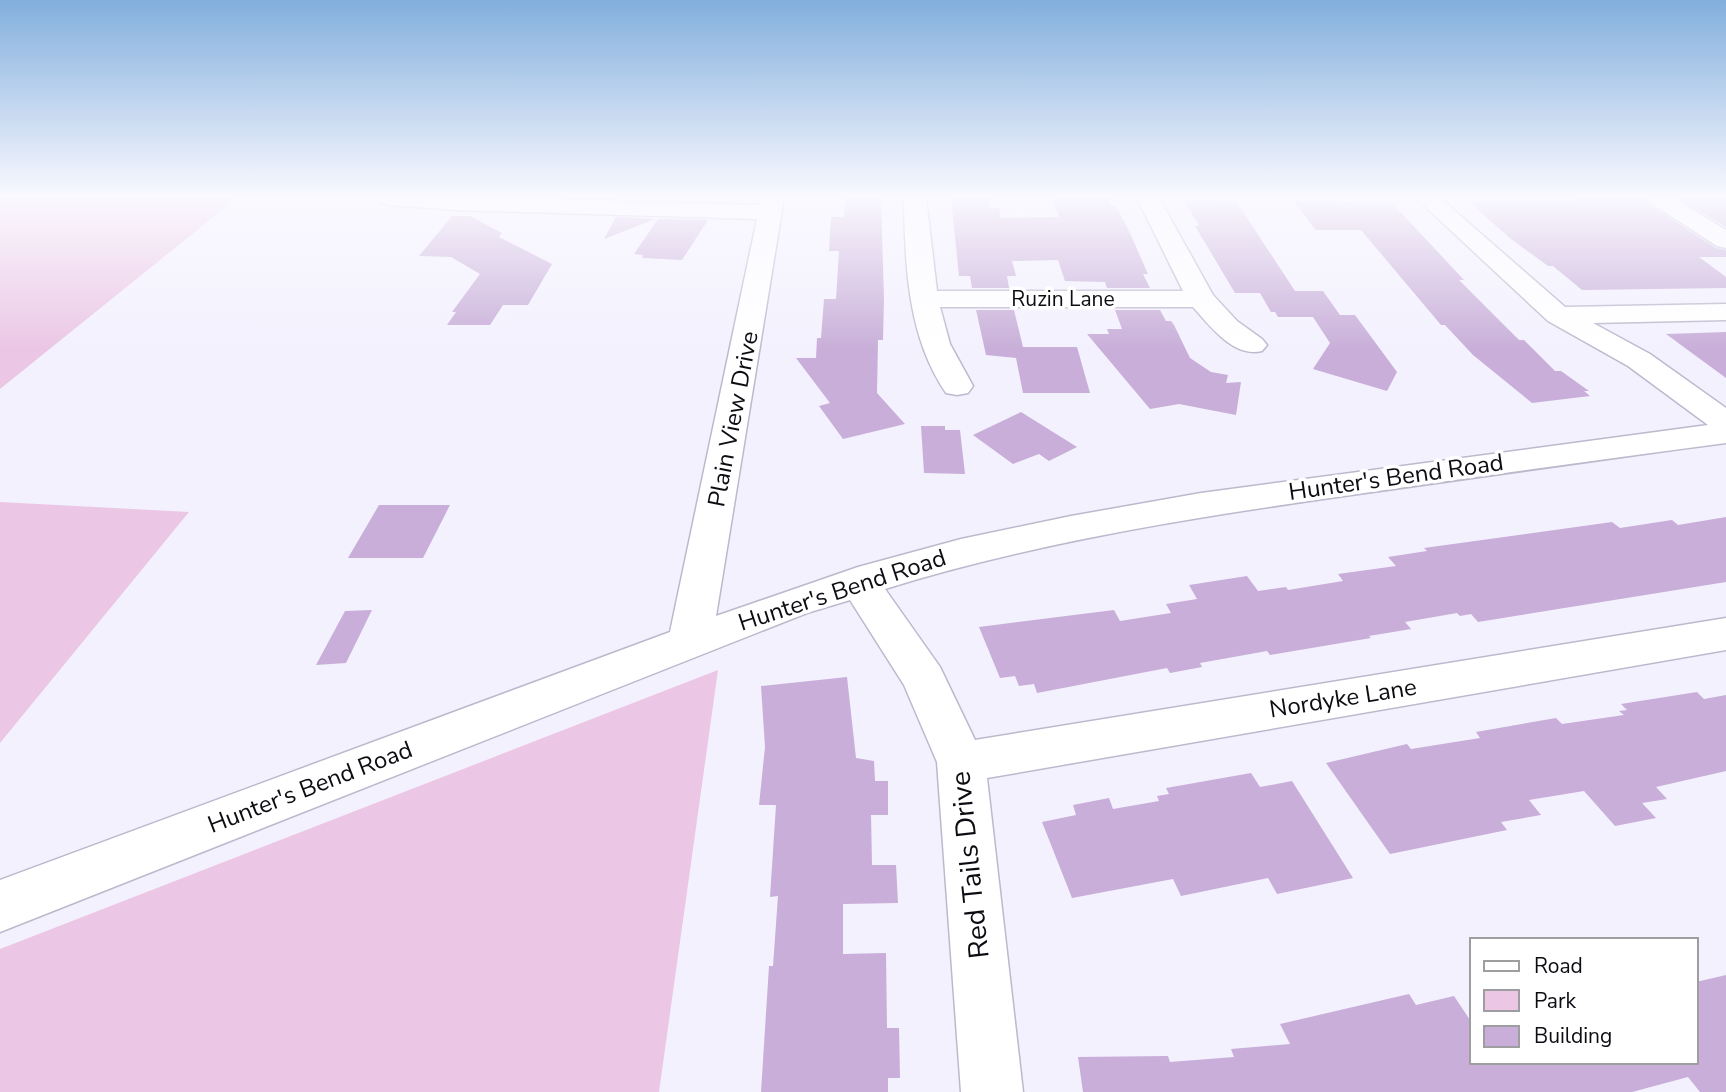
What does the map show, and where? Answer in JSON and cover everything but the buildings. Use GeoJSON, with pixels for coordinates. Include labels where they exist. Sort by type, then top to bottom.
{"type":"FeatureCollection","features":[{"type":"Feature","properties":{"kind":"street","name":"Plain View Drive"},"geometry":{"type":"LineString","coordinates":[[690,641],[764,249]]}},
{"type":"Feature","properties":{"kind":"street"},"geometry":{"type":"LineString","coordinates":[[920,249],[924,299],[935,344],[957,386]]}},
{"type":"Feature","properties":{"kind":"street"},"geometry":{"type":"LineString","coordinates":[[1175,249],[1201,299],[1227,327],[1252,345]]}},
{"type":"Feature","properties":{"kind":"street"},"geometry":{"type":"LineString","coordinates":[[1484,249],[1558,316],[1572,339],[1595,360],[1719,437]]}},
{"type":"Feature","properties":{"kind":"street","name":"Ruzin Lane"},"geometry":{"type":"LineString","coordinates":[[924,299],[1201,299]]}},
{"type":"Feature","properties":{"kind":"street"},"geometry":{"type":"LineString","coordinates":[[1558,316],[1726,312]]}},
{"type":"Feature","properties":{"kind":"street","name":"Hunter's Bend Road"},"geometry":{"type":"LineString","coordinates":[[0,906],[690,641],[858,581],[961,552],[1071,527],[1202,505],[1719,437]]}},
{"type":"Feature","properties":{"kind":"street","name":"Red Tails Drive"},"geometry":{"type":"LineString","coordinates":[[858,581],[924,679],[961,762],[992,1092]]}},
{"type":"Feature","properties":{"kind":"street","name":"Nordyke Lane"},"geometry":{"type":"LineString","coordinates":[[961,762],[1726,634]]}},
{"type":"Feature","properties":{"kind":"green space"},"geometry":{"type":"Polygon","coordinates":[[[0,249],[174,249],[0,389],[0,249]]]}},
{"type":"Feature","properties":{"kind":"green space"},"geometry":{"type":"Polygon","coordinates":[[[0,502],[189,512],[0,743],[0,502]]]}},
{"type":"Feature","properties":{"kind":"green space"},"geometry":{"type":"Polygon","coordinates":[[[718,670],[659,1092],[0,1092],[0,949],[718,670]]]}}]}
